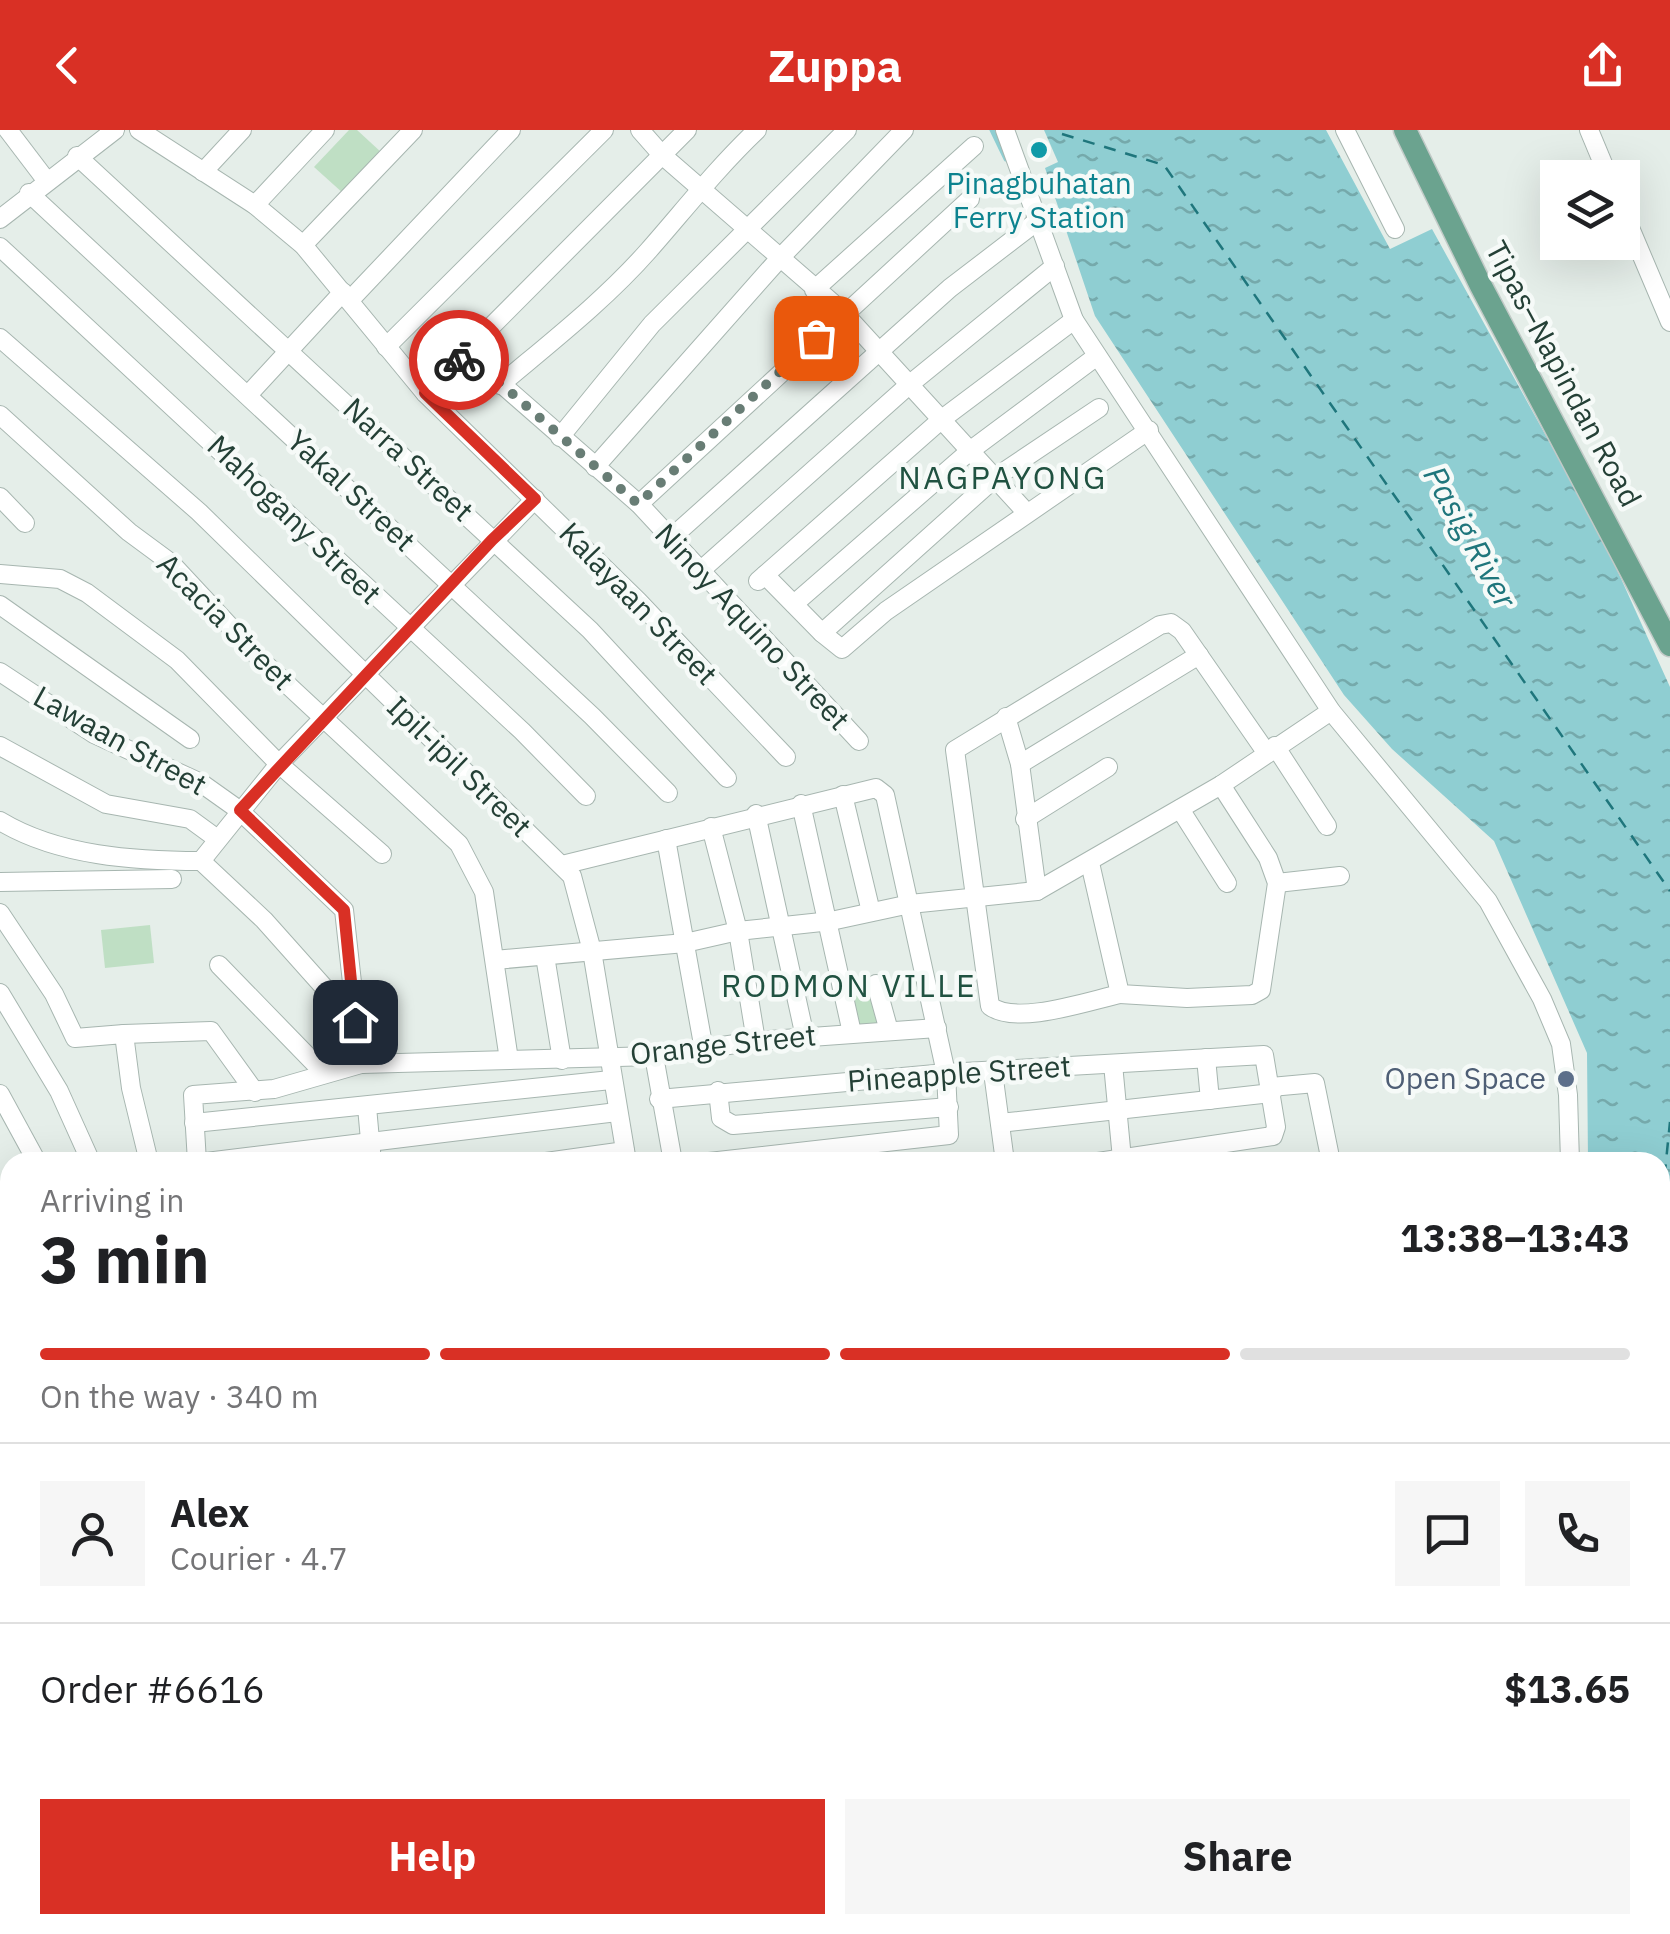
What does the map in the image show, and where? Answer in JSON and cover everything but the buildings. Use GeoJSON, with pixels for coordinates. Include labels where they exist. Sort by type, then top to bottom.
{"type":"FeatureCollection","features":[{"type":"Feature","properties":{"kind":"main road","name":"Tipas–Napindan Road"},"geometry":{"type":"LineString","coordinates":[[1405,130],[1480,286],[1670,645]]}},
{"type":"Feature","properties":{"kind":"street"},"geometry":{"type":"LineString","coordinates":[[8,130],[46,180]]}},
{"type":"Feature","properties":{"kind":"street"},"geometry":{"type":"LineString","coordinates":[[2,213],[46,180],[83,143],[115,130]]}},
{"type":"Feature","properties":{"kind":"street","name":"Kalayaan Street"},"geometry":{"type":"LineString","coordinates":[[139,130],[255,205],[303,245],[425,393],[535,499],[786,757]]}},
{"type":"Feature","properties":{"kind":"street"},"geometry":{"type":"LineString","coordinates":[[203,172],[242,130]]}},
{"type":"Feature","properties":{"kind":"street"},"geometry":{"type":"LineString","coordinates":[[255,205],[326,130]]}},
{"type":"Feature","properties":{"kind":"street"},"geometry":{"type":"LineString","coordinates":[[303,245],[413,130]]}},
{"type":"Feature","properties":{"kind":"street"},"geometry":{"type":"LineString","coordinates":[[248,394],[511,130]]}},
{"type":"Feature","properties":{"kind":"street"},"geometry":{"type":"LineString","coordinates":[[386,347],[604,130]]}},
{"type":"Feature","properties":{"kind":"street"},"geometry":{"type":"LineString","coordinates":[[640,130],[662,155],[843,312],[1026,512]]}},
{"type":"Feature","properties":{"kind":"street"},"geometry":{"type":"LineString","coordinates":[[425,393],[686,130]]}},
{"type":"Feature","properties":{"kind":"street"},"geometry":{"type":"LineString","coordinates":[[500,385],[580,318],[648,252],[700,186],[757,130]]}},
{"type":"Feature","properties":{"kind":"street"},"geometry":{"type":"LineString","coordinates":[[560,438],[652,324],[744,228],[848,130]]}},
{"type":"Feature","properties":{"kind":"street"},"geometry":{"type":"LineString","coordinates":[[595,467],[778,259],[904,130]]}},
{"type":"Feature","properties":{"kind":"street"},"geometry":{"type":"LineString","coordinates":[[1005,130],[1074,320],[1150,430],[1331,711],[1488,900],[1542,999],[1561,1044],[1570,1152]]}},
{"type":"Feature","properties":{"kind":"street"},"geometry":{"type":"LineString","coordinates":[[1345,130],[1394,230]]}},
{"type":"Feature","properties":{"kind":"street"},"geometry":{"type":"LineString","coordinates":[[1589,130],[1602,160]]}},
{"type":"Feature","properties":{"kind":"street","name":"Narra Street"},"geometry":{"type":"LineString","coordinates":[[83,143],[290,350],[590,630],[727,778]]}},
{"type":"Feature","properties":{"kind":"street"},"geometry":{"type":"LineString","coordinates":[[814,290],[974,146]]}},
{"type":"Feature","properties":{"kind":"street","name":"Yakal Street"},"geometry":{"type":"LineString","coordinates":[[30,193],[450,584],[668,794]]}},
{"type":"Feature","properties":{"kind":"street"},"geometry":{"type":"LineString","coordinates":[[638,504],[970,199]]}},
{"type":"Feature","properties":{"kind":"street"},"geometry":{"type":"LineString","coordinates":[[670,540],[950,288],[1040,219]]}},
{"type":"Feature","properties":{"kind":"street","name":"Mahogany Street"},"geometry":{"type":"LineString","coordinates":[[0,247],[522,731],[586,796]]}},
{"type":"Feature","properties":{"kind":"street"},"geometry":{"type":"LineString","coordinates":[[1640,251],[1670,322]]}},
{"type":"Feature","properties":{"kind":"street"},"geometry":{"type":"LineString","coordinates":[[699,572],[910,384],[1055,266]]}},
{"type":"Feature","properties":{"kind":"street"},"geometry":{"type":"LineString","coordinates":[[1074,320],[942,419],[761,578],[842,649],[886,611],[1150,430]]}},
{"type":"Feature","properties":{"kind":"street","name":"Ipil-ipil Street"},"geometry":{"type":"LineString","coordinates":[[0,338],[199,512],[562,865],[576,885],[592,951],[625,1152]]}},
{"type":"Feature","properties":{"kind":"street","name":"Ninoy Aquino Street"},"geometry":{"type":"LineString","coordinates":[[466,353],[638,504],[859,741]]}},
{"type":"Feature","properties":{"kind":"street"},"geometry":{"type":"LineString","coordinates":[[794,604],[971,450],[1097,356]]}},
{"type":"Feature","properties":{"kind":"street"},"geometry":{"type":"LineString","coordinates":[[822,632],[996,477],[1099,408]]}},
{"type":"Feature","properties":{"kind":"street","name":"Acacia Street"},"geometry":{"type":"LineString","coordinates":[[0,415],[100,506],[171,563],[322,720],[382,770],[469,858],[484,892],[509,1060]]}},
{"type":"Feature","properties":{"kind":"street"},"geometry":{"type":"LineString","coordinates":[[0,496],[25,523]]}},
{"type":"Feature","properties":{"kind":"street"},"geometry":{"type":"LineString","coordinates":[[201,861],[279,764],[535,499]]}},
{"type":"Feature","properties":{"kind":"street"},"geometry":{"type":"LineString","coordinates":[[0,574],[60,580],[87,593],[177,660],[279,764],[382,854]]}},
{"type":"Feature","properties":{"kind":"street"},"geometry":{"type":"LineString","coordinates":[[0,606],[190,739]]}},
{"type":"Feature","properties":{"kind":"street"},"geometry":{"type":"LineString","coordinates":[[1221,784],[1268,858],[1277,883],[1261,990],[1252,995],[1187,998],[1120,994],[1020,1015],[994,1010],[986,998],[954,761],[964,741],[1160,625],[1172,623],[1182,631],[1327,826]]}},
{"type":"Feature","properties":{"kind":"street"},"geometry":{"type":"LineString","coordinates":[[1020,764],[1199,655]]}},
{"type":"Feature","properties":{"kind":"street","name":"Lawaan Street"},"geometry":{"type":"LineString","coordinates":[[0,672],[94,734],[201,783],[240,810],[344,910],[360,1064]]}},
{"type":"Feature","properties":{"kind":"street"},"geometry":{"type":"LineString","coordinates":[[495,960],[685,942],[738,931],[831,921],[910,904],[1037,891],[1180,810],[1331,711]]}},
{"type":"Feature","properties":{"kind":"street"},"geometry":{"type":"LineString","coordinates":[[1006,717],[1020,764],[1037,891]]}},
{"type":"Feature","properties":{"kind":"street"},"geometry":{"type":"LineString","coordinates":[[0,746],[106,804],[190,819],[216,838]]}},
{"type":"Feature","properties":{"kind":"street"},"geometry":{"type":"LineString","coordinates":[[1025,820],[1108,767]]}},
{"type":"Feature","properties":{"kind":"street"},"geometry":{"type":"LineString","coordinates":[[562,865],[756,814],[882,790],[946,1073],[949,1135],[798,1152]]}},
{"type":"Feature","properties":{"kind":"street"},"geometry":{"type":"LineString","coordinates":[[843,795],[871,912]]}},
{"type":"Feature","properties":{"kind":"street"},"geometry":{"type":"LineString","coordinates":[[801,804],[831,921],[852,1033]]}},
{"type":"Feature","properties":{"kind":"street"},"geometry":{"type":"LineString","coordinates":[[1180,810],[1228,883]]}},
{"type":"Feature","properties":{"kind":"street"},"geometry":{"type":"LineString","coordinates":[[756,814],[805,1037]]}},
{"type":"Feature","properties":{"kind":"street"},"geometry":{"type":"LineString","coordinates":[[0,822],[22,834],[119,858],[201,861],[264,920],[355,1022]]}},
{"type":"Feature","properties":{"kind":"street"},"geometry":{"type":"LineString","coordinates":[[712,826],[738,931],[756,1041]]}},
{"type":"Feature","properties":{"kind":"street"},"geometry":{"type":"LineString","coordinates":[[666,838],[704,1050]]}},
{"type":"Feature","properties":{"kind":"street"},"geometry":{"type":"LineString","coordinates":[[1090,862],[1120,994]]}},
{"type":"Feature","properties":{"kind":"street"},"geometry":{"type":"LineString","coordinates":[[1277,883],[1340,876]]}},
{"type":"Feature","properties":{"kind":"street"},"geometry":{"type":"LineString","coordinates":[[0,882],[172,880]]}},
{"type":"Feature","properties":{"kind":"street"},"geometry":{"type":"LineString","coordinates":[[0,913],[54,994],[75,1038],[211,1031],[255,1092]]}},
{"type":"Feature","properties":{"kind":"street"},"geometry":{"type":"LineString","coordinates":[[545,956],[562,1060]]}},
{"type":"Feature","properties":{"kind":"street"},"geometry":{"type":"LineString","coordinates":[[219,964],[324,1073]]}},
{"type":"Feature","properties":{"kind":"street"},"geometry":{"type":"LineString","coordinates":[[876,984],[889,1031]]}},
{"type":"Feature","properties":{"kind":"street"},"geometry":{"type":"LineString","coordinates":[[0,993],[59,1091],[87,1152]]}},
{"type":"Feature","properties":{"kind":"street","name":"Orange Street"},"geometry":{"type":"LineString","coordinates":[[194,1123],[193,1095],[255,1092],[360,1064],[654,1056],[756,1041],[937,1028]]}},
{"type":"Feature","properties":{"kind":"street"},"geometry":{"type":"LineString","coordinates":[[124,1034],[131,1088],[147,1152]]}},
{"type":"Feature","properties":{"kind":"street","name":"Pineapple Street"},"geometry":{"type":"LineString","coordinates":[[659,1098],[946,1073],[1260,1052],[1266,1058],[1272,1090]]}},
{"type":"Feature","properties":{"kind":"street"},"geometry":{"type":"LineString","coordinates":[[654,1056],[671,1152]]}},
{"type":"Feature","properties":{"kind":"street"},"geometry":{"type":"LineString","coordinates":[[1206,1058],[1210,1100]]}},
{"type":"Feature","properties":{"kind":"street"},"geometry":{"type":"LineString","coordinates":[[1112,1064],[1121,1152]]}},
{"type":"Feature","properties":{"kind":"street"},"geometry":{"type":"LineString","coordinates":[[993,1072],[1004,1152]]}},
{"type":"Feature","properties":{"kind":"street"},"geometry":{"type":"LineString","coordinates":[[195,1152],[194,1123],[612,1080]]}},
{"type":"Feature","properties":{"kind":"street"},"geometry":{"type":"LineString","coordinates":[[1000,1123],[1210,1100],[1315,1083],[1328,1152]]}},
{"type":"Feature","properties":{"kind":"street"},"geometry":{"type":"LineString","coordinates":[[1168,1152],[1273,1136],[1272,1090]]}},
{"type":"Feature","properties":{"kind":"street"},"geometry":{"type":"LineString","coordinates":[[718,1092],[726,1123],[949,1107]]}},
{"type":"Feature","properties":{"kind":"street"},"geometry":{"type":"LineString","coordinates":[[0,1094],[32,1152]]}},
{"type":"Feature","properties":{"kind":"street"},"geometry":{"type":"LineString","coordinates":[[367,1107],[371,1152]]}},
{"type":"Feature","properties":{"kind":"street"},"geometry":{"type":"LineString","coordinates":[[383,1152],[617,1112]]}},
{"type":"Feature","properties":{"kind":"green space"},"geometry":{"type":"Polygon","coordinates":[[[349,130],[357,130],[382,153],[344,194],[314,167],[349,130]]]}},
{"type":"Feature","properties":{"kind":"green space"},"geometry":{"type":"Polygon","coordinates":[[[150,925],[154,963],[105,968],[101,930],[150,925]]]}},
{"type":"Feature","properties":{"kind":"green space"},"geometry":{"type":"Polygon","coordinates":[[[880,986],[888,1035],[855,1040],[847,991],[880,986]]]}},
{"type":"Feature","properties":{"kind":"water","name":"Pasig River"},"geometry":{"type":"Polygon","coordinates":[[[1044,130],[1326,130],[1390,249],[1432,229],[1604,541],[1670,687],[1670,1152],[1588,1152],[1587,1053],[1494,841],[1392,749],[1344,695],[1095,316],[1045,168],[1058,162],[1044,130]]]}},
{"type":"Feature","properties":{"kind":"waterway"},"geometry":{"type":"LineString","coordinates":[[992,130],[1006,159]]}},
{"type":"Feature","properties":{"kind":"ferry route"},"geometry":{"type":"LineString","coordinates":[[1062,134],[1164,165],[1670,891]]}},
{"type":"Feature","properties":{"kind":"ferry route"},"geometry":{"type":"LineString","coordinates":[[1667,1152],[1670,1122]]}},
{"type":"Feature","properties":{"kind":"way so far"},"geometry":{"type":"LineString","coordinates":[[459,360],[466,353],[638,504],[816,338]]}},
{"type":"Feature","properties":{"kind":"place","name":"Pinagbuhatan Ferry Station"},"geometry":{"type":"Point","coordinates":[1039,150]}},
{"type":"Feature","properties":{"kind":"place","name":"Open Space"},"geometry":{"type":"Point","coordinates":[1566,1079]}},
{"type":"Feature","properties":{"kind":"district","name":"NAGPAYONG"},"geometry":{"type":"Point","coordinates":[1003,478]}},
{"type":"Feature","properties":{"kind":"district","name":"RODMON VILLE"},"geometry":{"type":"Point","coordinates":[849,986]}},
{"type":"Feature","properties":{"kind":"route"},"geometry":{"type":"LineString","coordinates":[[355,1022],[344,910],[240,810],[279,764],[535,499],[425,393],[459,360]]}}]}
